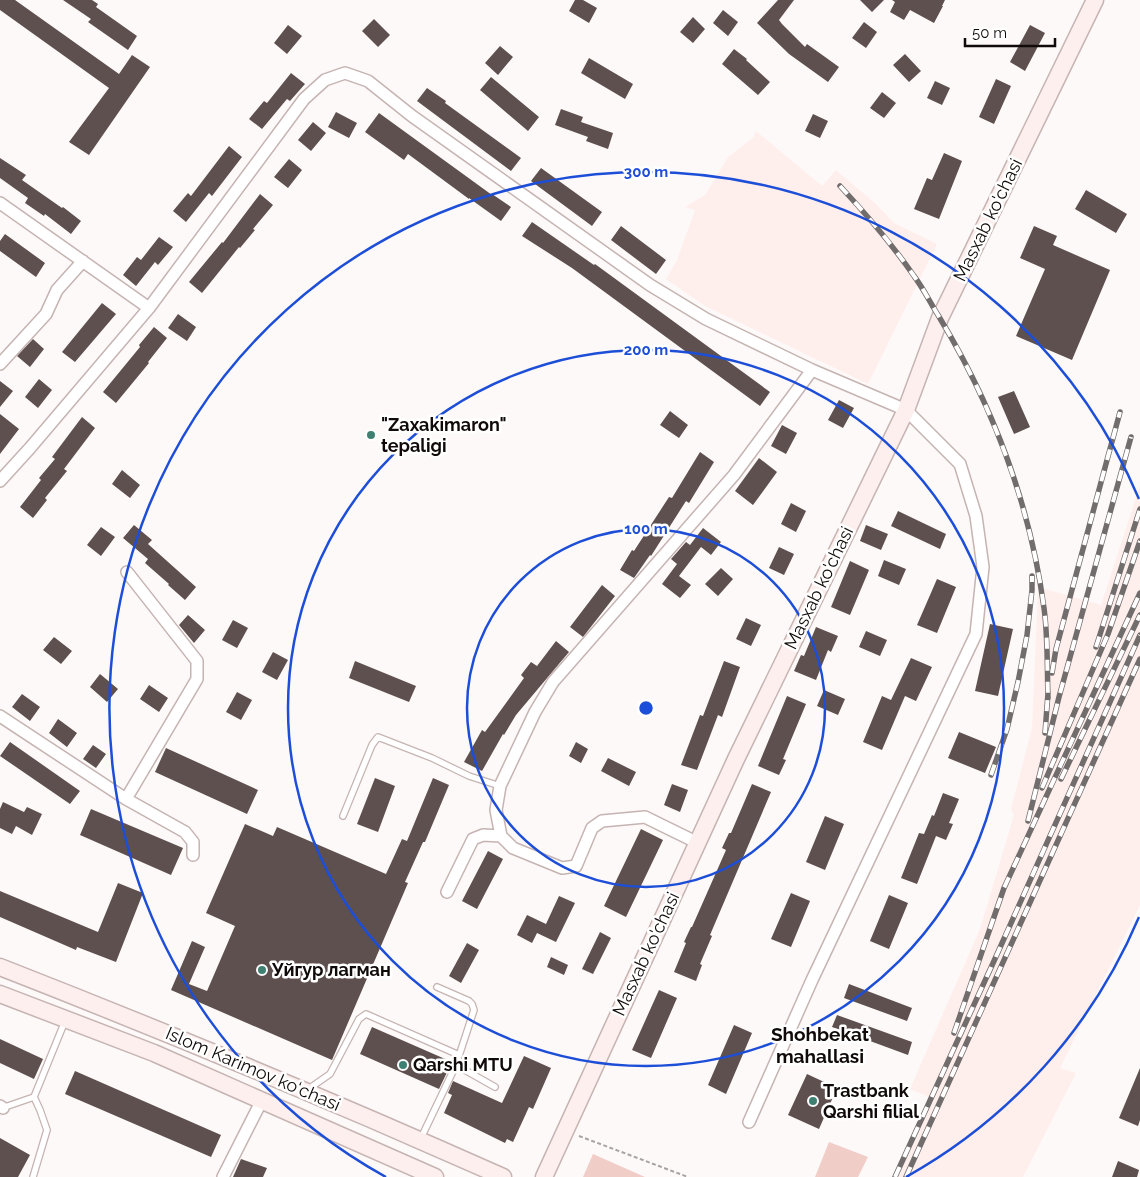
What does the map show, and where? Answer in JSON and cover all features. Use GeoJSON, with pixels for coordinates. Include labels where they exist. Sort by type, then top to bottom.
{"type":"FeatureCollection","features":[{"type":"Feature","properties":{"kind":"main road","name":"Masxab ko'chasi"},"geometry":{"type":"LineString","coordinates":[[544,1177],[736,759],[906,410],[940,318],[1095,0]]}},
{"type":"Feature","properties":{"kind":"main road","name":"Islom Karimov ko‘chasi"},"geometry":{"type":"LineString","coordinates":[[0,967],[143,1023],[503,1177]]}},
{"type":"Feature","properties":{"kind":"main road","name":"Islom Karimov ko‘chasi"},"geometry":{"type":"LineString","coordinates":[[0,994],[154,1053],[435,1177]]}},
{"type":"Feature","properties":{"kind":"street"},"geometry":{"type":"LineString","coordinates":[[0,481],[149,308],[304,99],[325,80],[345,74],[368,81],[412,116],[650,284],[706,319],[812,370],[906,410],[960,464],[976,516],[983,567],[976,634],[812,980],[749,1122]]}},
{"type":"Feature","properties":{"kind":"street"},"geometry":{"type":"LineString","coordinates":[[0,203],[149,308]]}},
{"type":"Feature","properties":{"kind":"street"},"geometry":{"type":"LineString","coordinates":[[0,364],[46,314],[58,290],[83,261]]}},
{"type":"Feature","properties":{"kind":"street"},"geometry":{"type":"LineString","coordinates":[[698,843],[645,817],[602,821],[592,828],[576,866],[562,868],[513,848],[501,836],[496,810],[500,786],[535,712],[553,682],[734,475],[812,370]]}},
{"type":"Feature","properties":{"kind":"street"},"geometry":{"type":"LineString","coordinates":[[126,799],[197,679],[197,661],[127,572]]}},
{"type":"Feature","properties":{"kind":"street"},"geometry":{"type":"LineString","coordinates":[[0,716],[126,799],[185,832],[192,842],[193,856]]}},
{"type":"Feature","properties":{"kind":"street"},"geometry":{"type":"LineString","coordinates":[[447,892],[473,840],[483,835],[501,836]]}},
{"type":"Feature","properties":{"kind":"street"},"geometry":{"type":"LineString","coordinates":[[223,1177],[262,1100]]}},
{"type":"Feature","properties":{"kind":"lane"},"geometry":{"type":"LineString","coordinates":[[343,816],[372,745],[378,737],[432,758],[469,776],[500,786]]}},
{"type":"Feature","properties":{"kind":"lane"},"geometry":{"type":"LineString","coordinates":[[420,1140],[456,1065],[474,1010],[469,1001],[437,987]]}},
{"type":"Feature","properties":{"kind":"lane"},"geometry":{"type":"LineString","coordinates":[[305,1091],[330,1074],[359,1019],[366,1014],[459,1055]]}},
{"type":"Feature","properties":{"kind":"lane"},"geometry":{"type":"LineString","coordinates":[[33,1177],[47,1130],[34,1097],[66,1019]]}},
{"type":"Feature","properties":{"kind":"lane"},"geometry":{"type":"LineString","coordinates":[[456,1065],[495,1086]]}},
{"type":"Feature","properties":{"kind":"lane"},"geometry":{"type":"LineString","coordinates":[[1,1108],[34,1097]]}},
{"type":"Feature","properties":{"kind":"path"},"geometry":{"type":"LineString","coordinates":[[566,1130],[688,1177]]}},
{"type":"Feature","properties":{"kind":"shaded area"},"geometry":{"type":"Polygon","coordinates":[[[756,131],[822,186],[836,170],[876,204],[894,223],[937,244],[868,384],[705,306],[666,279],[677,260],[695,210],[685,207],[705,195],[728,157],[753,138],[756,131]]]}},
{"type":"Feature","properties":{"kind":"shaded area"},"geometry":{"type":"Polygon","coordinates":[[[1140,485],[1140,905],[1060,1068],[1076,1073],[1023,1177],[893,1177],[929,1097],[910,1089],[980,929],[1014,815],[1011,809],[1032,728],[1038,587],[1101,605],[1140,485]]]}},
{"type":"Feature","properties":{"kind":"shaded area"},"geometry":{"type":"Polygon","coordinates":[[[829,1142],[868,1157],[858,1177],[815,1177],[829,1142]]]}},
{"type":"Feature","properties":{"kind":"shaded area"},"geometry":{"type":"Polygon","coordinates":[[[593,1154],[645,1177],[583,1177],[593,1154]]]}},
{"type":"Feature","properties":{"kind":"building"},"geometry":{"type":"Polygon","coordinates":[[[0,0],[15,0],[119,74],[132,55],[150,67],[89,155],[69,142],[109,88],[0,10],[0,0]]]}},
{"type":"Feature","properties":{"kind":"building"},"geometry":{"type":"Polygon","coordinates":[[[63,0],[92,0],[98,4],[96,7],[137,36],[128,50],[88,22],[91,19],[63,0]]]}},
{"type":"Feature","properties":{"kind":"building"},"geometry":{"type":"Polygon","coordinates":[[[575,0],[583,0],[597,8],[589,23],[569,11],[575,0]]]}},
{"type":"Feature","properties":{"kind":"building"},"geometry":{"type":"Polygon","coordinates":[[[778,0],[794,0],[779,20],[782,24],[805,47],[807,44],[839,67],[828,82],[789,54],[757,23],[778,0]]]}},
{"type":"Feature","properties":{"kind":"building"},"geometry":{"type":"Polygon","coordinates":[[[860,0],[884,0],[872,12],[860,0]]]}},
{"type":"Feature","properties":{"kind":"building"},"geometry":{"type":"Polygon","coordinates":[[[892,0],[945,0],[934,23],[910,10],[904,20],[890,12],[895,2],[892,0]]]}},
{"type":"Feature","properties":{"kind":"building"},"geometry":{"type":"Polygon","coordinates":[[[723,10],[738,22],[728,36],[713,23],[723,10]]]}},
{"type":"Feature","properties":{"kind":"building"},"geometry":{"type":"Polygon","coordinates":[[[693,17],[705,29],[693,43],[680,32],[693,17]]]}},
{"type":"Feature","properties":{"kind":"building"},"geometry":{"type":"Polygon","coordinates":[[[374,19],[390,35],[378,47],[362,31],[374,19]]]}},
{"type":"Feature","properties":{"kind":"building"},"geometry":{"type":"Polygon","coordinates":[[[864,22],[877,32],[866,48],[852,38],[864,22]]]}},
{"type":"Feature","properties":{"kind":"building"},"geometry":{"type":"Polygon","coordinates":[[[288,25],[302,36],[287,54],[274,43],[288,25]]]}},
{"type":"Feature","properties":{"kind":"building"},"geometry":{"type":"Polygon","coordinates":[[[1030,25],[1045,33],[1025,71],[1010,62],[1030,25]]]}},
{"type":"Feature","properties":{"kind":"building"},"geometry":{"type":"Polygon","coordinates":[[[500,46],[513,57],[498,75],[485,63],[500,46]]]}},
{"type":"Feature","properties":{"kind":"building"},"geometry":{"type":"Polygon","coordinates":[[[734,49],[770,82],[758,95],[722,64],[734,49]]]}},
{"type":"Feature","properties":{"kind":"building"},"geometry":{"type":"Polygon","coordinates":[[[905,54],[921,71],[909,82],[893,65],[905,54]]]}},
{"type":"Feature","properties":{"kind":"building"},"geometry":{"type":"Polygon","coordinates":[[[589,58],[633,84],[625,99],[581,73],[589,58]]]}},
{"type":"Feature","properties":{"kind":"building"},"geometry":{"type":"Polygon","coordinates":[[[291,73],[305,84],[290,101],[287,99],[262,129],[249,119],[264,101],[267,103],[291,73]]]}},
{"type":"Feature","properties":{"kind":"building"},"geometry":{"type":"Polygon","coordinates":[[[491,77],[539,117],[528,131],[480,90],[491,77]]]}},
{"type":"Feature","properties":{"kind":"building"},"geometry":{"type":"Polygon","coordinates":[[[996,79],[1011,86],[994,124],[979,117],[996,79]]]}},
{"type":"Feature","properties":{"kind":"building"},"geometry":{"type":"Polygon","coordinates":[[[935,81],[950,88],[942,105],[927,98],[935,81]]]}},
{"type":"Feature","properties":{"kind":"building"},"geometry":{"type":"Polygon","coordinates":[[[427,88],[521,158],[511,171],[417,101],[427,88]]]}},
{"type":"Feature","properties":{"kind":"building"},"geometry":{"type":"Polygon","coordinates":[[[882,92],[896,103],[884,118],[870,108],[882,92]]]}},
{"type":"Feature","properties":{"kind":"building"},"geometry":{"type":"Polygon","coordinates":[[[561,109],[583,117],[581,122],[613,133],[608,149],[586,141],[588,137],[555,125],[561,109]]]}},
{"type":"Feature","properties":{"kind":"building"},"geometry":{"type":"Polygon","coordinates":[[[336,112],[357,123],[349,138],[328,127],[336,112]]]}},
{"type":"Feature","properties":{"kind":"building"},"geometry":{"type":"Polygon","coordinates":[[[379,113],[511,207],[501,221],[408,154],[404,160],[365,132],[379,113]]]}},
{"type":"Feature","properties":{"kind":"building"},"geometry":{"type":"Polygon","coordinates":[[[813,114],[828,121],[820,138],[805,131],[813,114]]]}},
{"type":"Feature","properties":{"kind":"building"},"geometry":{"type":"Polygon","coordinates":[[[313,122],[326,133],[311,151],[298,140],[313,122]]]}},
{"type":"Feature","properties":{"kind":"building"},"geometry":{"type":"Polygon","coordinates":[[[229,146],[242,157],[212,196],[209,193],[186,222],[173,211],[188,193],[191,196],[229,146]]]}},
{"type":"Feature","properties":{"kind":"building"},"geometry":{"type":"Polygon","coordinates":[[[944,153],[962,161],[939,219],[914,209],[927,178],[932,180],[944,153]]]}},
{"type":"Feature","properties":{"kind":"building"},"geometry":{"type":"Polygon","coordinates":[[[0,158],[26,175],[22,180],[81,221],[71,234],[45,214],[44,216],[25,203],[28,198],[0,178],[0,158]]]}},
{"type":"Feature","properties":{"kind":"building"},"geometry":{"type":"Polygon","coordinates":[[[289,159],[302,170],[288,188],[274,177],[289,159]]]}},
{"type":"Feature","properties":{"kind":"building"},"geometry":{"type":"Polygon","coordinates":[[[541,168],[602,212],[592,226],[531,181],[541,168]]]}},
{"type":"Feature","properties":{"kind":"building"},"geometry":{"type":"Polygon","coordinates":[[[1086,190],[1127,214],[1116,233],[1075,209],[1086,190]]]}},
{"type":"Feature","properties":{"kind":"building"},"geometry":{"type":"Polygon","coordinates":[[[260,194],[273,205],[253,229],[255,230],[202,293],[189,282],[223,243],[260,194]]]}},
{"type":"Feature","properties":{"kind":"building"},"geometry":{"type":"Polygon","coordinates":[[[532,222],[595,264],[770,392],[760,406],[572,268],[522,236],[532,222]]]}},
{"type":"Feature","properties":{"kind":"building"},"geometry":{"type":"Polygon","coordinates":[[[621,226],[666,260],[656,274],[611,240],[621,226]]]}},
{"type":"Feature","properties":{"kind":"building"},"geometry":{"type":"Polygon","coordinates":[[[1034,226],[1057,236],[1053,245],[1110,270],[1072,360],[1016,336],[1045,269],[1020,258],[1034,226]]]}},
{"type":"Feature","properties":{"kind":"building"},"geometry":{"type":"Polygon","coordinates":[[[5,234],[45,263],[36,277],[0,251],[0,241],[5,234]]]}},
{"type":"Feature","properties":{"kind":"building"},"geometry":{"type":"Polygon","coordinates":[[[159,237],[173,247],[158,265],[155,262],[136,286],[123,275],[137,257],[141,260],[159,237]]]}},
{"type":"Feature","properties":{"kind":"building"},"geometry":{"type":"Polygon","coordinates":[[[102,303],[116,314],[75,362],[62,352],[102,303]]]}},
{"type":"Feature","properties":{"kind":"building"},"geometry":{"type":"Polygon","coordinates":[[[178,314],[196,327],[187,341],[168,328],[178,314]]]}},
{"type":"Feature","properties":{"kind":"building"},"geometry":{"type":"Polygon","coordinates":[[[154,327],[167,338],[116,403],[103,392],[154,327]]]}},
{"type":"Feature","properties":{"kind":"building"},"geometry":{"type":"Polygon","coordinates":[[[33,339],[44,349],[30,367],[17,356],[33,339]]]}},
{"type":"Feature","properties":{"kind":"building"},"geometry":{"type":"Polygon","coordinates":[[[39,379],[52,390],[38,408],[25,397],[39,379]]]}},
{"type":"Feature","properties":{"kind":"building"},"geometry":{"type":"Polygon","coordinates":[[[0,381],[13,391],[0,407],[0,381]]]}},
{"type":"Feature","properties":{"kind":"building"},"geometry":{"type":"Polygon","coordinates":[[[1014,391],[1030,427],[1014,434],[998,397],[1014,391]]]}},
{"type":"Feature","properties":{"kind":"building"},"geometry":{"type":"Polygon","coordinates":[[[839,400],[854,408],[843,428],[828,420],[839,400]]]}},
{"type":"Feature","properties":{"kind":"building"},"geometry":{"type":"Polygon","coordinates":[[[670,411],[688,425],[679,438],[660,425],[670,411]]]}},
{"type":"Feature","properties":{"kind":"building"},"geometry":{"type":"Polygon","coordinates":[[[0,414],[19,429],[0,454],[0,414]]]}},
{"type":"Feature","properties":{"kind":"building"},"geometry":{"type":"Polygon","coordinates":[[[82,417],[95,428],[64,469],[67,471],[45,498],[47,500],[33,518],[20,507],[41,480],[39,478],[55,459],[52,457],[82,417]]]}},
{"type":"Feature","properties":{"kind":"building"},"geometry":{"type":"Polygon","coordinates":[[[782,425],[797,433],[786,454],[771,446],[782,425]]]}},
{"type":"Feature","properties":{"kind":"building"},"geometry":{"type":"Polygon","coordinates":[[[700,452],[714,462],[689,503],[686,501],[651,556],[634,578],[620,570],[669,497],[672,498],[700,452]]]}},
{"type":"Feature","properties":{"kind":"building"},"geometry":{"type":"Polygon","coordinates":[[[759,458],[777,472],[753,505],[735,491],[759,458]]]}},
{"type":"Feature","properties":{"kind":"building"},"geometry":{"type":"Polygon","coordinates":[[[122,470],[140,485],[130,498],[112,484],[122,470]]]}},
{"type":"Feature","properties":{"kind":"building"},"geometry":{"type":"Polygon","coordinates":[[[791,503],[806,511],[796,532],[781,524],[791,503]]]}},
{"type":"Feature","properties":{"kind":"building"},"geometry":{"type":"Polygon","coordinates":[[[898,511],[946,534],[940,549],[891,526],[898,511]]]}},
{"type":"Feature","properties":{"kind":"building"},"geometry":{"type":"Polygon","coordinates":[[[134,525],[152,540],[148,544],[196,587],[185,600],[145,563],[148,559],[123,538],[134,525]]]}},
{"type":"Feature","properties":{"kind":"building"},"geometry":{"type":"Polygon","coordinates":[[[866,525],[888,534],[881,550],[860,541],[866,525]]]}},
{"type":"Feature","properties":{"kind":"building"},"geometry":{"type":"Polygon","coordinates":[[[101,527],[115,537],[101,556],[87,545],[101,527]]]}},
{"type":"Feature","properties":{"kind":"building"},"geometry":{"type":"Polygon","coordinates":[[[703,528],[721,542],[711,555],[701,547],[679,576],[691,585],[680,598],[662,584],[677,564],[671,559],[686,542],[690,545],[703,528]]]}},
{"type":"Feature","properties":{"kind":"building"},"geometry":{"type":"Polygon","coordinates":[[[779,547],[794,554],[784,575],[769,568],[779,547]]]}},
{"type":"Feature","properties":{"kind":"building"},"geometry":{"type":"Polygon","coordinates":[[[884,560],[906,569],[899,585],[878,576],[884,560]]]}},
{"type":"Feature","properties":{"kind":"building"},"geometry":{"type":"Polygon","coordinates":[[[850,561],[869,570],[850,615],[831,607],[850,561]]]}},
{"type":"Feature","properties":{"kind":"building"},"geometry":{"type":"Polygon","coordinates":[[[721,568],[733,579],[718,596],[705,584],[721,568]]]}},
{"type":"Feature","properties":{"kind":"building"},"geometry":{"type":"Polygon","coordinates":[[[937,579],[956,587],[937,633],[917,625],[937,579]]]}},
{"type":"Feature","properties":{"kind":"building"},"geometry":{"type":"Polygon","coordinates":[[[602,585],[615,596],[583,637],[570,627],[602,585]]]}},
{"type":"Feature","properties":{"kind":"building"},"geometry":{"type":"Polygon","coordinates":[[[188,615],[205,630],[194,643],[179,625],[188,615]]]}},
{"type":"Feature","properties":{"kind":"building"},"geometry":{"type":"Polygon","coordinates":[[[746,618],[761,625],[751,646],[736,639],[746,618]]]}},
{"type":"Feature","properties":{"kind":"building"},"geometry":{"type":"Polygon","coordinates":[[[233,620],[248,628],[237,648],[222,640],[233,620]]]}},
{"type":"Feature","properties":{"kind":"building"},"geometry":{"type":"Polygon","coordinates":[[[990,624],[1013,629],[998,696],[975,691],[990,624]]]}},
{"type":"Feature","properties":{"kind":"building"},"geometry":{"type":"Polygon","coordinates":[[[816,627],[838,636],[831,652],[828,650],[816,680],[794,671],[801,655],[804,656],[816,627]]]}},
{"type":"Feature","properties":{"kind":"building"},"geometry":{"type":"Polygon","coordinates":[[[866,631],[887,640],[880,656],[859,647],[866,631]]]}},
{"type":"Feature","properties":{"kind":"building"},"geometry":{"type":"Polygon","coordinates":[[[54,637],[72,651],[61,664],[43,650],[54,637]]]}},
{"type":"Feature","properties":{"kind":"building"},"geometry":{"type":"Polygon","coordinates":[[[556,641],[569,652],[516,715],[482,771],[464,762],[482,730],[485,732],[524,678],[521,675],[531,662],[537,666],[556,641]]]}},
{"type":"Feature","properties":{"kind":"building"},"geometry":{"type":"Polygon","coordinates":[[[273,652],[288,660],[277,680],[262,672],[273,652]]]}},
{"type":"Feature","properties":{"kind":"building"},"geometry":{"type":"Polygon","coordinates":[[[911,658],[932,667],[916,701],[905,696],[882,750],[863,742],[882,696],[891,700],[911,658]]]}},
{"type":"Feature","properties":{"kind":"building"},"geometry":{"type":"Polygon","coordinates":[[[355,661],[416,686],[409,702],[349,678],[355,661]]]}},
{"type":"Feature","properties":{"kind":"building"},"geometry":{"type":"Polygon","coordinates":[[[724,661],[740,667],[722,717],[718,715],[697,770],[681,765],[700,715],[703,716],[724,661]]]}},
{"type":"Feature","properties":{"kind":"building"},"geometry":{"type":"Polygon","coordinates":[[[100,674],[118,689],[107,702],[90,687],[100,674]]]}},
{"type":"Feature","properties":{"kind":"building"},"geometry":{"type":"Polygon","coordinates":[[[149,685],[168,698],[159,712],[140,699],[149,685]]]}},
{"type":"Feature","properties":{"kind":"building"},"geometry":{"type":"Polygon","coordinates":[[[824,690],[845,699],[838,715],[817,706],[824,690]]]}},
{"type":"Feature","properties":{"kind":"building"},"geometry":{"type":"Polygon","coordinates":[[[237,692],[252,700],[241,720],[226,712],[237,692]]]}},
{"type":"Feature","properties":{"kind":"building"},"geometry":{"type":"Polygon","coordinates":[[[22,694],[40,707],[30,721],[12,707],[22,694]]]}},
{"type":"Feature","properties":{"kind":"building"},"geometry":{"type":"Polygon","coordinates":[[[787,696],[806,704],[783,759],[786,760],[779,775],[758,766],[787,696]]]}},
{"type":"Feature","properties":{"kind":"building"},"geometry":{"type":"Polygon","coordinates":[[[58,719],[77,733],[67,747],[49,733],[58,719]]]}},
{"type":"Feature","properties":{"kind":"building"},"geometry":{"type":"Polygon","coordinates":[[[959,732],[996,747],[985,773],[948,758],[959,732]]]}},
{"type":"Feature","properties":{"kind":"building"},"geometry":{"type":"Polygon","coordinates":[[[10,742],[80,791],[70,804],[0,756],[10,742]]]}},
{"type":"Feature","properties":{"kind":"building"},"geometry":{"type":"Polygon","coordinates":[[[576,742],[588,749],[581,763],[569,756],[576,742]]]}},
{"type":"Feature","properties":{"kind":"building"},"geometry":{"type":"Polygon","coordinates":[[[93,745],[106,754],[96,768],[83,759],[93,745]]]}},
{"type":"Feature","properties":{"kind":"building"},"geometry":{"type":"Polygon","coordinates":[[[166,748],[258,790],[247,814],[155,772],[166,748]]]}},
{"type":"Feature","properties":{"kind":"building"},"geometry":{"type":"Polygon","coordinates":[[[608,758],[636,772],[629,786],[601,771],[608,758]]]}},
{"type":"Feature","properties":{"kind":"building"},"geometry":{"type":"Polygon","coordinates":[[[375,778],[395,786],[378,832],[357,824],[375,778]]]}},
{"type":"Feature","properties":{"kind":"building"},"geometry":{"type":"Polygon","coordinates":[[[433,778],[449,785],[425,842],[423,842],[405,882],[408,883],[332,1060],[171,990],[192,941],[205,947],[189,984],[207,991],[235,926],[206,913],[245,824],[273,836],[277,827],[386,874],[402,839],[407,841],[433,778]]]}},
{"type":"Feature","properties":{"kind":"building"},"geometry":{"type":"Polygon","coordinates":[[[672,784],[688,790],[680,812],[664,805],[672,784]]]}},
{"type":"Feature","properties":{"kind":"building"},"geometry":{"type":"Polygon","coordinates":[[[752,784],[771,792],[710,935],[712,936],[700,964],[702,965],[696,981],[674,972],[686,943],[684,942],[726,850],[722,848],[729,833],[731,833],[752,784]]]}},
{"type":"Feature","properties":{"kind":"building"},"geometry":{"type":"Polygon","coordinates":[[[943,793],[959,799],[949,823],[953,824],[946,840],[936,836],[917,884],[901,878],[919,833],[924,834],[932,815],[934,816],[943,793]]]}},
{"type":"Feature","properties":{"kind":"building"},"geometry":{"type":"Polygon","coordinates":[[[3,802],[24,812],[27,807],[42,814],[32,835],[16,826],[12,834],[0,828],[0,809],[3,802]]]}},
{"type":"Feature","properties":{"kind":"building"},"geometry":{"type":"Polygon","coordinates":[[[91,809],[183,848],[171,875],[80,835],[91,809]]]}},
{"type":"Feature","properties":{"kind":"building"},"geometry":{"type":"Polygon","coordinates":[[[825,816],[844,824],[825,870],[806,862],[825,816]]]}},
{"type":"Feature","properties":{"kind":"building"},"geometry":{"type":"Polygon","coordinates":[[[641,829],[663,840],[626,917],[604,906],[641,829]]]}},
{"type":"Feature","properties":{"kind":"building"},"geometry":{"type":"Polygon","coordinates":[[[488,851],[503,859],[477,909],[462,901],[488,851]]]}},
{"type":"Feature","properties":{"kind":"building"},"geometry":{"type":"Polygon","coordinates":[[[118,883],[143,893],[116,962],[77,947],[76,950],[0,917],[0,891],[98,932],[118,883]]]}},
{"type":"Feature","properties":{"kind":"building"},"geometry":{"type":"Polygon","coordinates":[[[791,893],[810,901],[791,947],[771,939],[791,893]]]}},
{"type":"Feature","properties":{"kind":"building"},"geometry":{"type":"Polygon","coordinates":[[[889,895],[908,903],[889,949],[870,941],[889,895]]]}},
{"type":"Feature","properties":{"kind":"building"},"geometry":{"type":"Polygon","coordinates":[[[559,896],[575,903],[556,942],[537,933],[532,943],[517,935],[527,915],[546,924],[559,896]]]}},
{"type":"Feature","properties":{"kind":"building"},"geometry":{"type":"Polygon","coordinates":[[[600,932],[611,938],[593,974],[582,969],[600,932]]]}},
{"type":"Feature","properties":{"kind":"building"},"geometry":{"type":"Polygon","coordinates":[[[467,943],[479,950],[461,983],[449,976],[467,943]]]}},
{"type":"Feature","properties":{"kind":"building"},"geometry":{"type":"Polygon","coordinates":[[[551,957],[568,965],[564,975],[547,967],[551,957]]]}},
{"type":"Feature","properties":{"kind":"building"},"geometry":{"type":"Polygon","coordinates":[[[849,984],[912,1008],[907,1021],[844,998],[849,984]]]}},
{"type":"Feature","properties":{"kind":"building"},"geometry":{"type":"Polygon","coordinates":[[[659,990],[677,998],[651,1058],[632,1050],[659,990]]]}},
{"type":"Feature","properties":{"kind":"building"},"geometry":{"type":"Polygon","coordinates":[[[837,1015],[912,1042],[908,1055],[832,1027],[837,1015]]]}},
{"type":"Feature","properties":{"kind":"building"},"geometry":{"type":"Polygon","coordinates":[[[734,1025],[752,1033],[726,1094],[708,1085],[734,1025]]]}},
{"type":"Feature","properties":{"kind":"building"},"geometry":{"type":"Polygon","coordinates":[[[372,1027],[452,1062],[439,1089],[360,1054],[372,1027]]]}},
{"type":"Feature","properties":{"kind":"building"},"geometry":{"type":"Polygon","coordinates":[[[0,1039],[43,1059],[34,1079],[0,1063],[0,1039]]]}},
{"type":"Feature","properties":{"kind":"building"},"geometry":{"type":"Polygon","coordinates":[[[524,1056],[551,1068],[533,1109],[529,1107],[513,1142],[507,1139],[505,1143],[444,1113],[452,1095],[448,1093],[453,1081],[502,1103],[524,1056]]]}},
{"type":"Feature","properties":{"kind":"building"},"geometry":{"type":"Polygon","coordinates":[[[1140,1068],[1140,1120],[1138,1126],[1119,1118],[1140,1068]]]}},
{"type":"Feature","properties":{"kind":"building"},"geometry":{"type":"Polygon","coordinates":[[[75,1071],[221,1135],[211,1157],[65,1094],[75,1071]]]}},
{"type":"Feature","properties":{"kind":"building","name":"Trastbank Qarshi filial"},"geometry":{"type":"Polygon","coordinates":[[[807,1074],[837,1088],[819,1129],[788,1115],[807,1074]]]}},
{"type":"Feature","properties":{"kind":"building"},"geometry":{"type":"Polygon","coordinates":[[[0,1138],[30,1155],[18,1177],[0,1177],[0,1138]]]}},
{"type":"Feature","properties":{"kind":"building"},"geometry":{"type":"Polygon","coordinates":[[[241,1159],[267,1168],[263,1177],[233,1177],[241,1159]]]}},
{"type":"Feature","properties":{"kind":"building"},"geometry":{"type":"Polygon","coordinates":[[[1118,1161],[1139,1170],[1137,1177],[1112,1177],[1118,1161]]]}},
{"type":"Feature","properties":{"kind":"railway"},"geometry":{"type":"LineString","coordinates":[[840,186],[888,241],[920,285],[957,349],[992,419],[1019,493],[1038,569],[1047,641],[1048,698]]}},
{"type":"Feature","properties":{"kind":"railway"},"geometry":{"type":"LineString","coordinates":[[1052,673],[1056,649],[1120,412]]}},
{"type":"Feature","properties":{"kind":"railway"},"geometry":{"type":"LineString","coordinates":[[1028,821],[1059,697],[1131,437]]}},
{"type":"Feature","properties":{"kind":"railway"},"geometry":{"type":"LineString","coordinates":[[1096,647],[1140,509]]}},
{"type":"Feature","properties":{"kind":"railway"},"geometry":{"type":"LineString","coordinates":[[1042,788],[1108,634],[1140,541]]}},
{"type":"Feature","properties":{"kind":"railway"},"geometry":{"type":"LineString","coordinates":[[991,775],[1007,729],[1018,682],[1027,635],[1032,576]]}},
{"type":"Feature","properties":{"kind":"railway"},"geometry":{"type":"LineString","coordinates":[[954,1033],[1004,888],[1140,593]]}},
{"type":"Feature","properties":{"kind":"railway"},"geometry":{"type":"LineString","coordinates":[[1061,779],[1140,615]]}},
{"type":"Feature","properties":{"kind":"railway"},"geometry":{"type":"LineString","coordinates":[[895,1177],[1140,635]]}},
{"type":"Feature","properties":{"kind":"railway"},"geometry":{"type":"LineString","coordinates":[[906,1177],[1140,659]]}},
{"type":"Feature","properties":{"kind":"railway"},"geometry":{"type":"LineString","coordinates":[[1045,733],[1048,693]]}},
{"type":"Feature","properties":{"kind":"place","name":"\"Zaxakimaron\" tepaligi"},"geometry":{"type":"Point","coordinates":[371,435]}},
{"type":"Feature","properties":{"kind":"place","name":"Уйгур лагман"},"geometry":{"type":"Point","coordinates":[262,970]}},
{"type":"Feature","properties":{"kind":"place","name":"Qarshi MTU"},"geometry":{"type":"Point","coordinates":[403,1065]}},
{"type":"Feature","properties":{"kind":"place","name":"Trastbank Qarshi filial"},"geometry":{"type":"Point","coordinates":[813,1101]}},
{"type":"Feature","properties":{"kind":"district","name":"Shohbekat mahallasi"},"geometry":{"type":"Point","coordinates":[820,1045]}}]}
